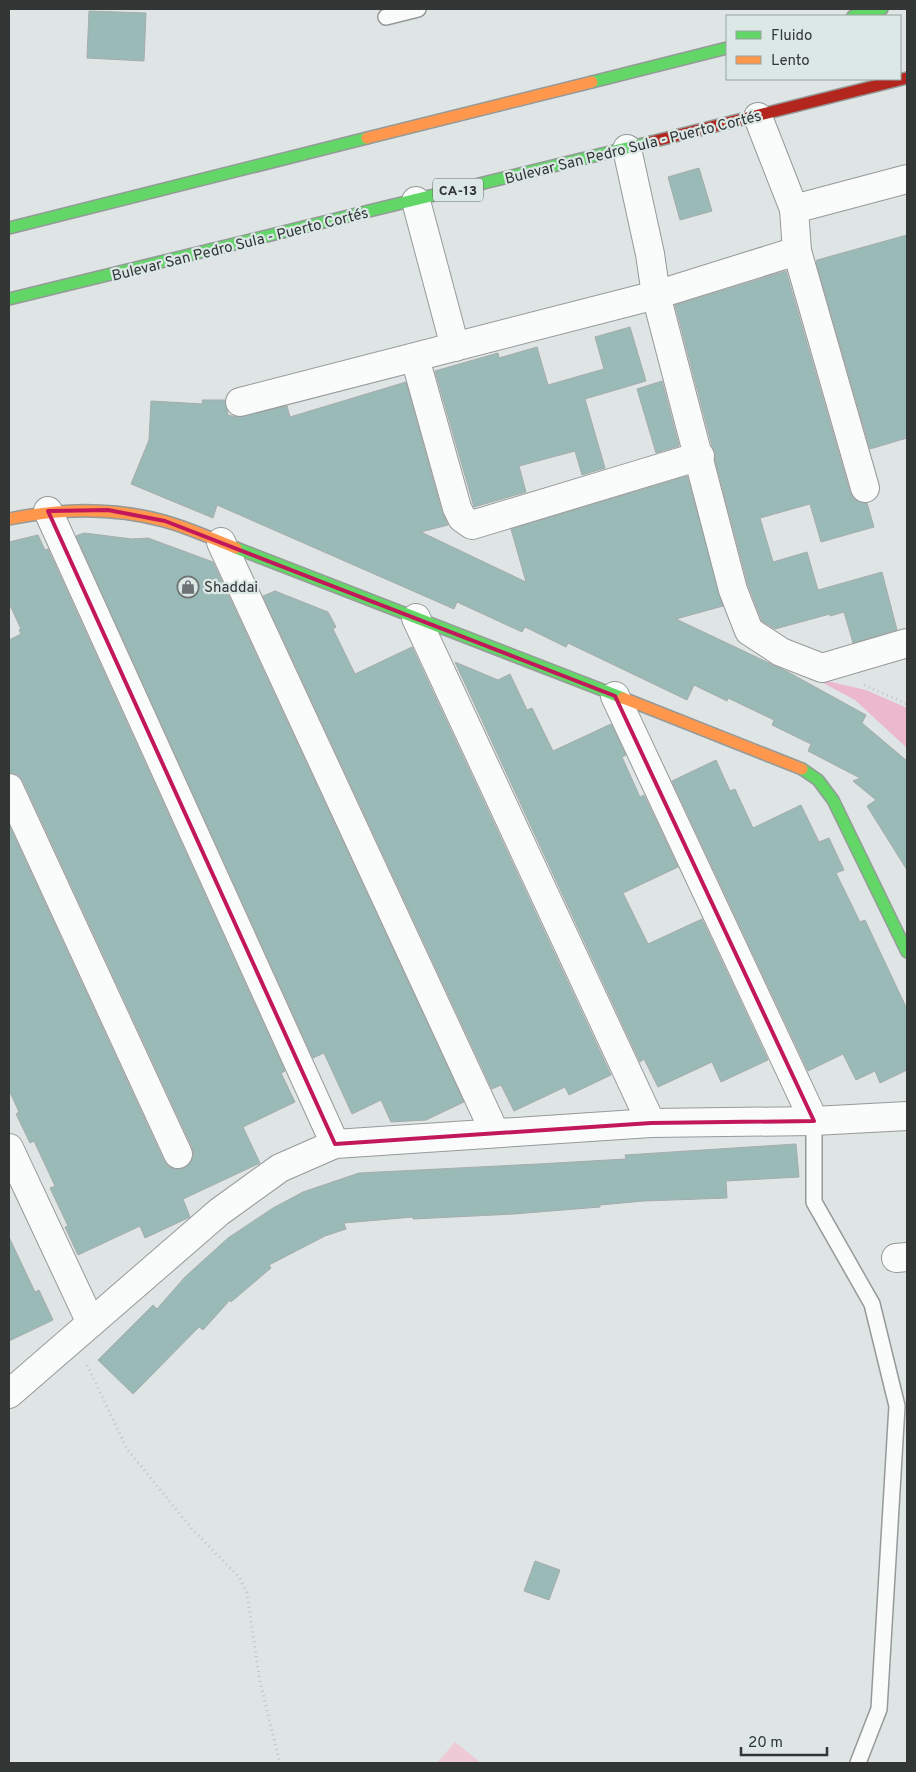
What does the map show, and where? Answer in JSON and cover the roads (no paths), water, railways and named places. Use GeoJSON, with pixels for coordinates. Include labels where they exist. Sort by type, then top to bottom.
{"type":"FeatureCollection","features":[{"type":"Feature","properties":{"kind":"main road"},"geometry":{"type":"LineString","coordinates":[[857,15],[882,9]]}},
{"type":"Feature","properties":{"kind":"main road"},"geometry":{"type":"LineString","coordinates":[[9,228],[726,48]]}},
{"type":"Feature","properties":{"kind":"main road","name":"Bulevar San Pedro Sula - Puerto Cortés"},"geometry":{"type":"LineString","coordinates":[[9,299],[758,117],[899,80]]}},
{"type":"Feature","properties":{"kind":"main road"},"geometry":{"type":"LineString","coordinates":[[9,519],[48,511],[108,510],[165,521],[614,696],[797,765],[818,780],[833,800],[907,952]]}},
{"type":"Feature","properties":{"kind":"street"},"geometry":{"type":"LineString","coordinates":[[758,117],[794,209],[797,251],[865,488]]}},
{"type":"Feature","properties":{"kind":"street"},"geometry":{"type":"LineString","coordinates":[[627,149],[650,254],[656,295],[700,456],[733,590],[749,631],[781,652],[822,668],[907,643]]}},
{"type":"Feature","properties":{"kind":"street"},"geometry":{"type":"LineString","coordinates":[[794,209],[907,178]]}},
{"type":"Feature","properties":{"kind":"street"},"geometry":{"type":"LineString","coordinates":[[416,201],[455,347]]}},
{"type":"Feature","properties":{"kind":"street"},"geometry":{"type":"LineString","coordinates":[[240,402],[656,295],[797,251]]}},
{"type":"Feature","properties":{"kind":"street"},"geometry":{"type":"LineString","coordinates":[[415,358],[457,508],[462,518],[472,525],[700,456]]}},
{"type":"Feature","properties":{"kind":"street"},"geometry":{"type":"LineString","coordinates":[[48,511],[335,1144]]}},
{"type":"Feature","properties":{"kind":"street"},"geometry":{"type":"LineString","coordinates":[[221,542],[495,1133]]}},
{"type":"Feature","properties":{"kind":"street"},"geometry":{"type":"LineString","coordinates":[[416,618],[651,1122]]}},
{"type":"Feature","properties":{"kind":"street"},"geometry":{"type":"LineString","coordinates":[[614,696],[814,1121]]}},
{"type":"Feature","properties":{"kind":"street"},"geometry":{"type":"LineString","coordinates":[[9,788],[178,1154]]}},
{"type":"Feature","properties":{"kind":"street"},"geometry":{"type":"LineString","coordinates":[[9,1394],[219,1212],[280,1168],[335,1144],[651,1122],[814,1121],[907,1116]]}},
{"type":"Feature","properties":{"kind":"street"},"geometry":{"type":"LineString","coordinates":[[9,1148],[83,1331]]}},
{"type":"Feature","properties":{"kind":"lane"},"geometry":{"type":"LineString","coordinates":[[386,17],[418,9]]}},
{"type":"Feature","properties":{"kind":"lane"},"geometry":{"type":"LineString","coordinates":[[814,1121],[814,1202],[872,1304],[897,1406],[879,1709],[858,1763]]}},
{"type":"Feature","properties":{"kind":"place","name":"Shaddai"},"geometry":{"type":"Point","coordinates":[188,587]}}]}
